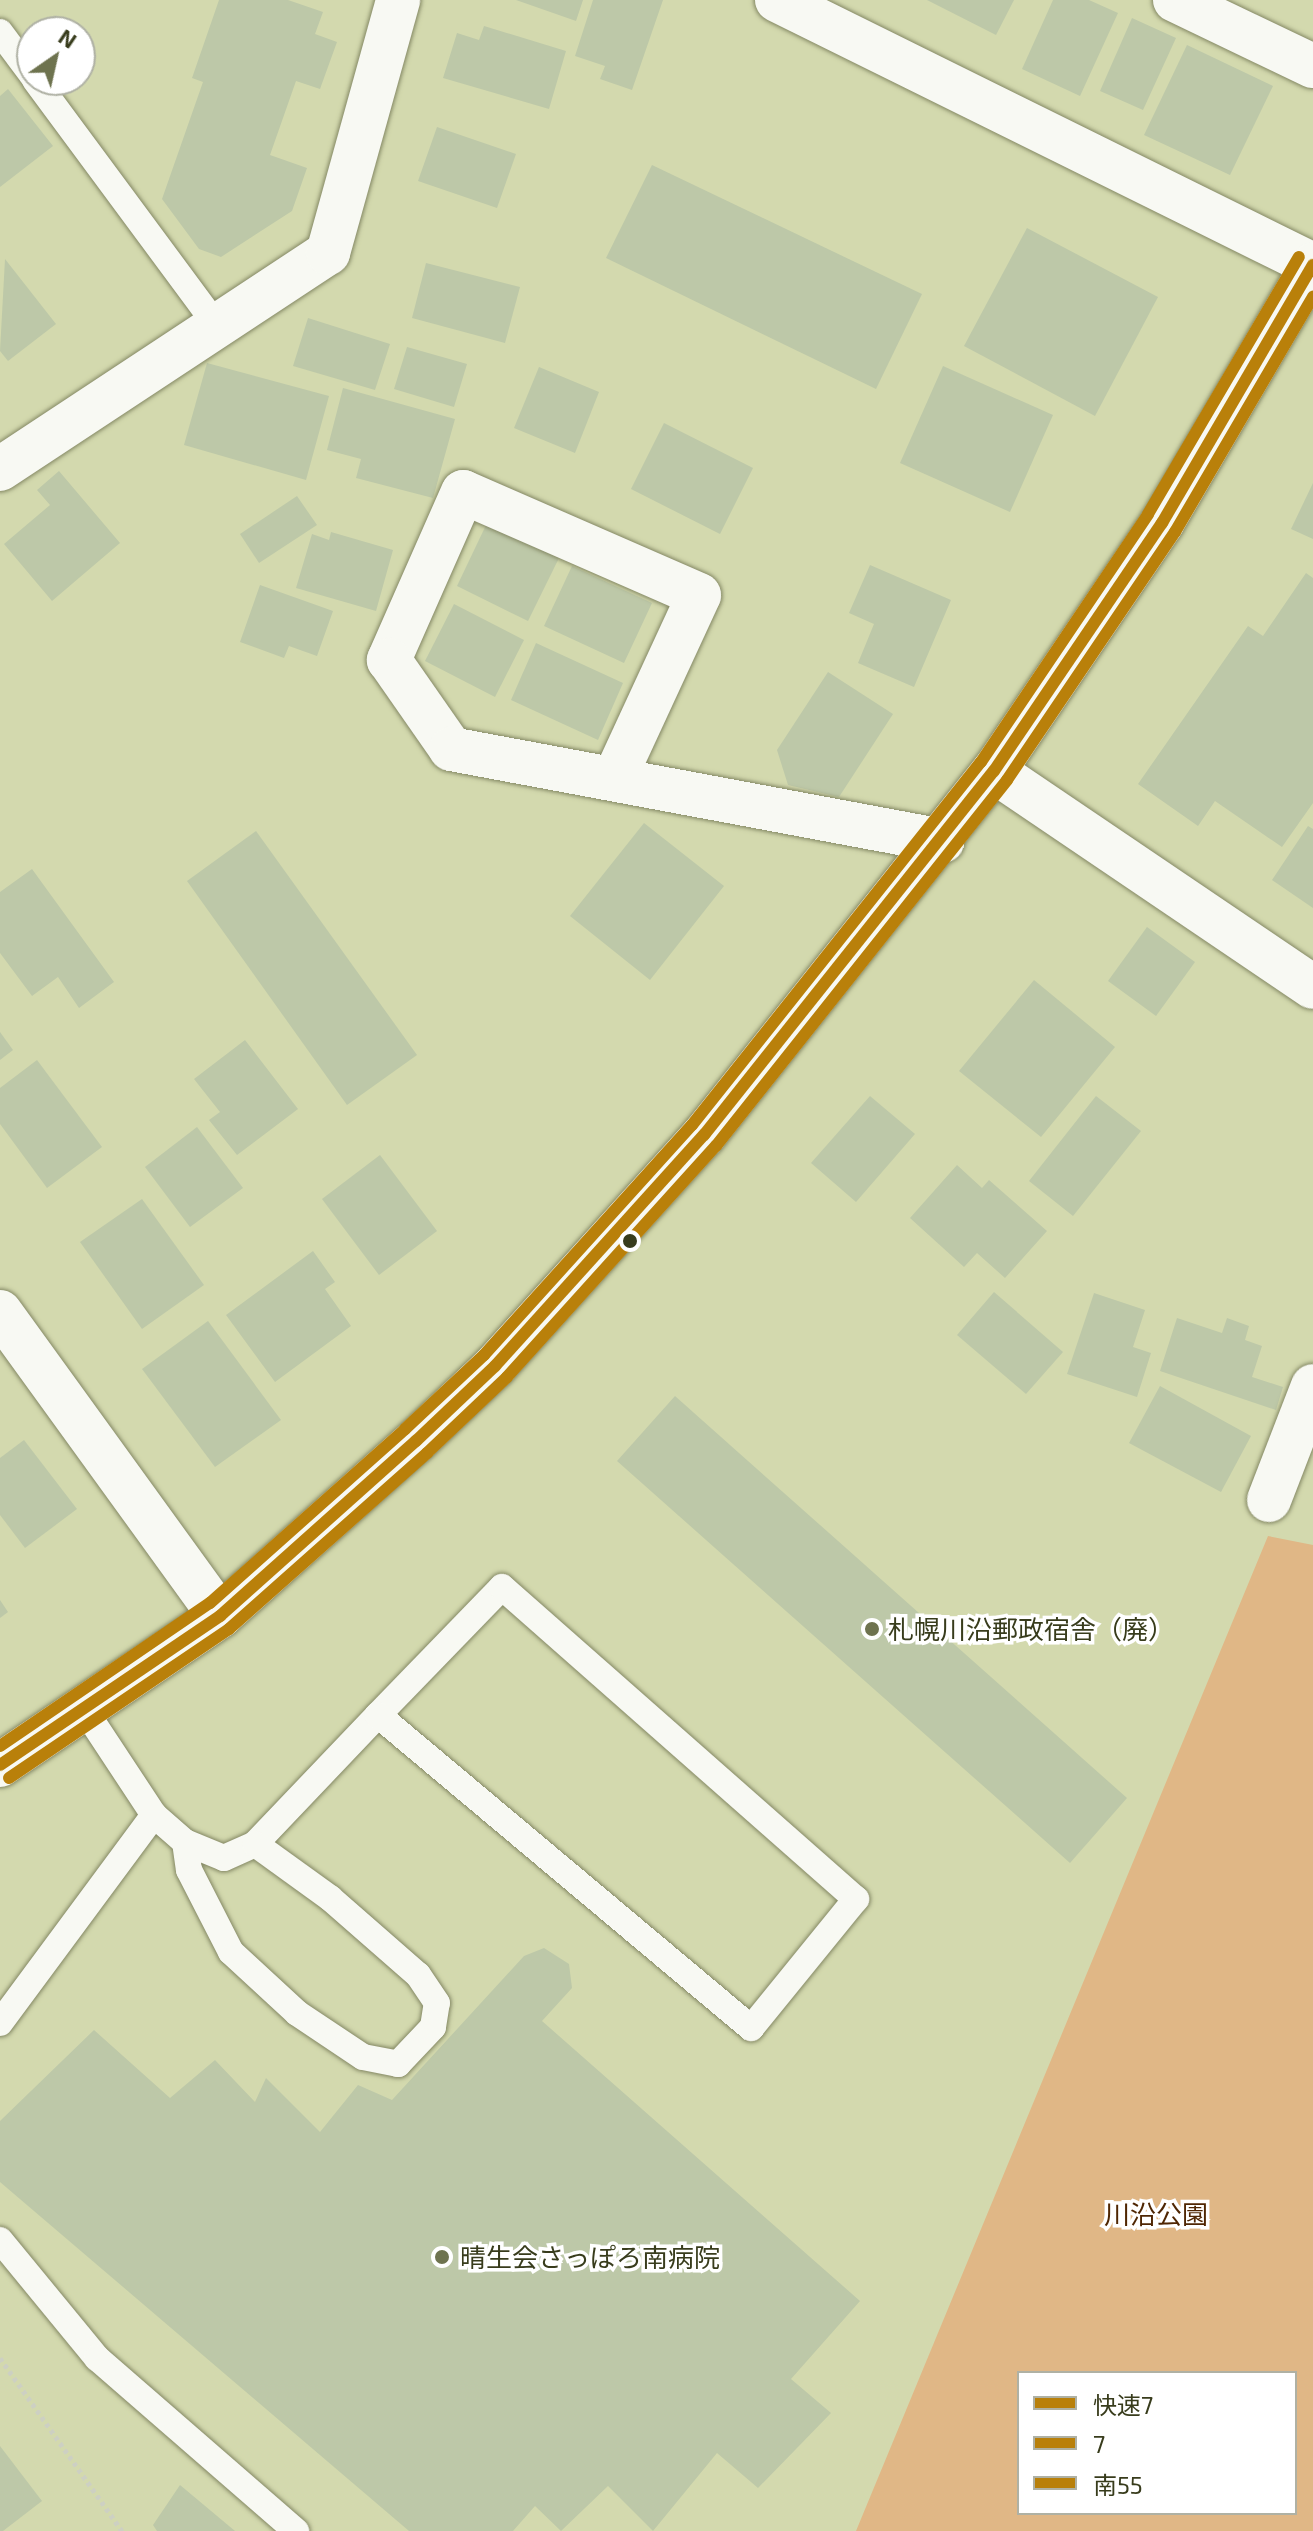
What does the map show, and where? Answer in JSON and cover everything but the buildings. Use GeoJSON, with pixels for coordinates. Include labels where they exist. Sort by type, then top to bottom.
{"type":"FeatureCollection","features":[{"type":"Feature","properties":{"kind":"main road"},"geometry":{"type":"LineString","coordinates":[[0,469],[328,253],[398,0]]}},
{"type":"Feature","properties":{"kind":"main road"},"geometry":{"type":"LineString","coordinates":[[0,1765],[220,1616],[495,1366],[704,1135],[942,841],[994,771],[1162,523],[1313,265],[777,0]]}},
{"type":"Feature","properties":{"kind":"main road"},"geometry":{"type":"LineString","coordinates":[[1175,0],[1313,66]]}},
{"type":"Feature","properties":{"kind":"main road"},"geometry":{"type":"LineString","coordinates":[[615,777],[699,595],[463,492],[389,660],[451,749],[615,777],[942,841]]}},
{"type":"Feature","properties":{"kind":"main road"},"geometry":{"type":"LineString","coordinates":[[994,771],[1313,987]]}},
{"type":"Feature","properties":{"kind":"main road"},"geometry":{"type":"LineString","coordinates":[[0,1312],[220,1616]]}},
{"type":"Feature","properties":{"kind":"main road"},"geometry":{"type":"LineString","coordinates":[[1269,1500],[1313,1386]]}},
{"type":"Feature","properties":{"kind":"lane"},"geometry":{"type":"LineString","coordinates":[[0,32],[16,54]]}},
{"type":"Feature","properties":{"kind":"lane"},"geometry":{"type":"LineString","coordinates":[[47,96],[217,326]]}},
{"type":"Feature","properties":{"kind":"lane"},"geometry":{"type":"LineString","coordinates":[[84,1709],[154,1815],[185,1842],[224,1858],[255,1844],[378,1715],[502,1587],[856,1899],[751,2028],[378,1715]]}},
{"type":"Feature","properties":{"kind":"lane"},"geometry":{"type":"LineString","coordinates":[[0,2023],[154,1815]]}},
{"type":"Feature","properties":{"kind":"lane"},"geometry":{"type":"LineString","coordinates":[[185,1842],[189,1870],[231,1952],[323,2031],[363,2057],[398,2064],[433,2027],[437,2003],[418,1975],[330,1898],[255,1844]]}},
{"type":"Feature","properties":{"kind":"lane"},"geometry":{"type":"LineString","coordinates":[[0,2240],[97,2358],[296,2531]]}},
{"type":"Feature","properties":{"kind":"path"},"geometry":{"type":"LineString","coordinates":[[0,2358],[122,2531]]}},
{"type":"Feature","properties":{"kind":"green space","name":"川沿公園"},"geometry":{"type":"Polygon","coordinates":[[[1268,1536],[1313,1545],[1313,2531],[856,2531],[1268,1536]]]}},
{"type":"Feature","properties":{"kind":"transit line","name":"南55"},"geometry":{"type":"LineString","coordinates":[[0,1746],[210,1603],[405,1429],[484,1355],[692,1125],[981,762],[1148,514],[1299,257]]}},
{"type":"Feature","properties":{"kind":"transit line","name":"快速7"},"geometry":{"type":"LineString","coordinates":[[0,1765],[220,1616],[416,1441],[495,1366],[704,1135],[994,771],[1162,523],[1313,265]]}},
{"type":"Feature","properties":{"kind":"transit line","name":"7"},"geometry":{"type":"LineString","coordinates":[[9,1778],[229,1629],[427,1453],[507,1377],[716,1146],[1007,780],[1175,532],[1313,297]]}},
{"type":"Feature","properties":{"kind":"place","name":"札幌川沿郵政宿舎（廃）"},"geometry":{"type":"Point","coordinates":[872,1629]}},
{"type":"Feature","properties":{"kind":"place","name":"晴生会さっぽろ南病院"},"geometry":{"type":"Point","coordinates":[442,2257]}}]}
